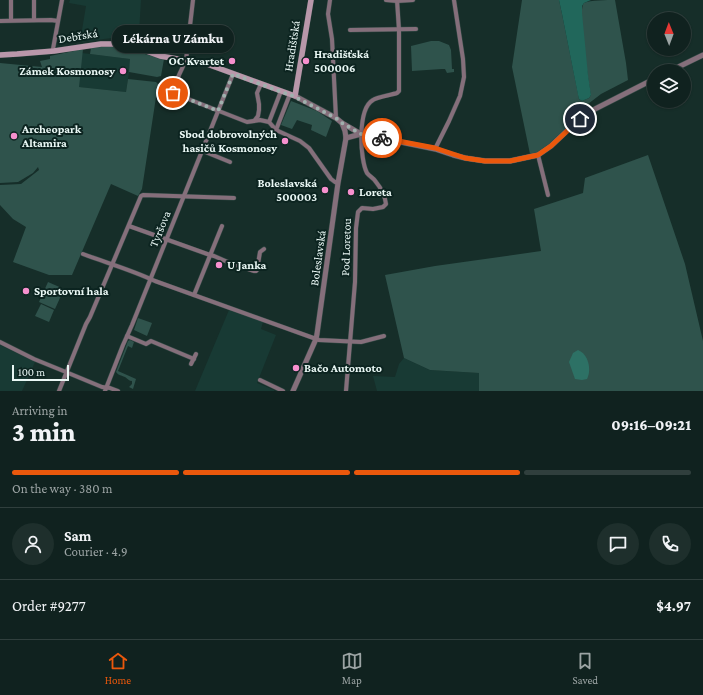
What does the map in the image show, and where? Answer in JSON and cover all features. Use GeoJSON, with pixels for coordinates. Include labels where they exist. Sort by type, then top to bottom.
{"type":"FeatureCollection","features":[{"type":"Feature","properties":{"kind":"main road","name":"Hradišťská"},"geometry":{"type":"LineString","coordinates":[[292,95],[311,0]]}},
{"type":"Feature","properties":{"kind":"main road","name":"Debřská"},"geometry":{"type":"LineString","coordinates":[[0,55],[54,51],[101,44],[119,43],[160,56],[207,64],[292,95]]}},
{"type":"Feature","properties":{"kind":"street"},"geometry":{"type":"LineString","coordinates":[[11,0],[11,20]]}},
{"type":"Feature","properties":{"kind":"street"},"geometry":{"type":"LineString","coordinates":[[34,0],[34,20]]}},
{"type":"Feature","properties":{"kind":"street"},"geometry":{"type":"LineString","coordinates":[[54,51],[62,0]]}},
{"type":"Feature","properties":{"kind":"street"},"geometry":{"type":"LineString","coordinates":[[193,0],[186,60],[173,93],[247,122],[255,120],[269,122],[276,130],[300,141],[309,148],[331,179],[338,182]]}},
{"type":"Feature","properties":{"kind":"street"},"geometry":{"type":"LineString","coordinates":[[330,0],[328,14],[332,39],[336,118]]}},
{"type":"Feature","properties":{"kind":"street"},"geometry":{"type":"LineString","coordinates":[[386,0],[413,0]]}},
{"type":"Feature","properties":{"kind":"street"},"geometry":{"type":"LineString","coordinates":[[435,148],[460,96],[464,76],[454,0]]}},
{"type":"Feature","properties":{"kind":"street"},"geometry":{"type":"LineString","coordinates":[[397,1],[399,30]]}},
{"type":"Feature","properties":{"kind":"street"},"geometry":{"type":"LineString","coordinates":[[0,20],[58,21]]}},
{"type":"Feature","properties":{"kind":"street"},"geometry":{"type":"LineString","coordinates":[[350,30],[416,29]]}},
{"type":"Feature","properties":{"kind":"street","name":"Pod Loretou"},"geometry":{"type":"LineString","coordinates":[[346,391],[355,282],[356,228],[358,212],[362,208],[373,209],[383,207],[386,204],[385,198],[376,181],[367,173],[365,166],[361,134],[363,117],[365,108],[373,99],[397,93],[399,91],[399,30]]}},
{"type":"Feature","properties":{"kind":"street"},"geometry":{"type":"LineString","coordinates":[[684,64],[703,55]]}},
{"type":"Feature","properties":{"kind":"street","name":"Tyršova"},"geometry":{"type":"LineString","coordinates":[[106,389],[233,74]]}},
{"type":"Feature","properties":{"kind":"street"},"geometry":{"type":"LineString","coordinates":[[276,130],[292,95],[336,118],[361,134],[435,148],[459,156],[485,161],[510,161],[538,155],[551,146],[580,119],[595,109],[647,83]]}},
{"type":"Feature","properties":{"kind":"street"},"geometry":{"type":"LineString","coordinates":[[255,120],[258,116],[259,110],[257,93],[261,84]]}},
{"type":"Feature","properties":{"kind":"street"},"geometry":{"type":"LineString","coordinates":[[269,122],[281,91]]}},
{"type":"Feature","properties":{"kind":"street","name":"Boleslavská"},"geometry":{"type":"LineString","coordinates":[[293,391],[316,339],[338,182],[346,138],[342,123]]}},
{"type":"Feature","properties":{"kind":"street"},"geometry":{"type":"LineString","coordinates":[[346,138],[361,134]]}},
{"type":"Feature","properties":{"kind":"street"},"geometry":{"type":"LineString","coordinates":[[203,151],[230,162]]}},
{"type":"Feature","properties":{"kind":"street"},"geometry":{"type":"LineString","coordinates":[[538,155],[548,195]]}},
{"type":"Feature","properties":{"kind":"street"},"geometry":{"type":"LineString","coordinates":[[59,391],[141,196],[234,198]]}},
{"type":"Feature","properties":{"kind":"street"},"geometry":{"type":"LineString","coordinates":[[129,226],[255,271],[257,270],[260,252],[264,249]]}},
{"type":"Feature","properties":{"kind":"street"},"geometry":{"type":"LineString","coordinates":[[194,295],[222,226]]}},
{"type":"Feature","properties":{"kind":"street"},"geometry":{"type":"LineString","coordinates":[[83,254],[319,340],[361,342],[384,336]]}},
{"type":"Feature","properties":{"kind":"street"},"geometry":{"type":"LineString","coordinates":[[127,336],[146,344],[151,342],[194,359]]}},
{"type":"Feature","properties":{"kind":"street"},"geometry":{"type":"LineString","coordinates":[[0,342],[34,359],[106,389],[110,388],[118,391]]}},
{"type":"Feature","properties":{"kind":"street"},"geometry":{"type":"LineString","coordinates":[[192,364],[196,354]]}},
{"type":"Feature","properties":{"kind":"street"},"geometry":{"type":"LineString","coordinates":[[260,380],[283,391]]}},
{"type":"Feature","properties":{"kind":"shaded area"},"geometry":{"type":"Polygon","coordinates":[[[70,0],[141,0],[139,33],[135,41],[120,37],[80,42],[86,6],[69,3],[70,0]]]}},
{"type":"Feature","properties":{"kind":"shaded area"},"geometry":{"type":"Polygon","coordinates":[[[522,0],[559,0],[579,99],[582,101],[589,98],[591,95],[584,47],[582,8],[584,3],[587,2],[615,0],[628,80],[601,94],[588,104],[592,108],[538,154],[530,154],[512,67],[522,0]]]}},
{"type":"Feature","properties":{"kind":"shaded area"},"geometry":{"type":"Polygon","coordinates":[[[559,0],[591,0],[584,3],[582,6],[582,13],[591,95],[589,98],[582,101],[579,99],[578,95],[559,0]]]}},
{"type":"Feature","properties":{"kind":"shaded area"},"geometry":{"type":"Polygon","coordinates":[[[431,41],[439,41],[449,45],[451,50],[452,69],[454,69],[454,72],[447,73],[445,69],[412,71],[411,46],[431,41]]]}},
{"type":"Feature","properties":{"kind":"shaded area"},"geometry":{"type":"Polygon","coordinates":[[[105,45],[120,46],[164,59],[161,76],[157,77],[129,72],[130,59],[90,54],[91,48],[105,45]]]}},
{"type":"Feature","properties":{"kind":"shaded area"},"geometry":{"type":"Polygon","coordinates":[[[83,49],[79,87],[126,92],[128,79],[156,82],[159,85],[142,189],[138,196],[111,184],[72,275],[49,275],[13,262],[26,227],[13,219],[0,205],[0,185],[21,184],[39,170],[38,167],[33,173],[18,182],[0,183],[0,63],[42,67],[40,61],[50,59],[50,56],[83,49]]]}},
{"type":"Feature","properties":{"kind":"shaded area"},"geometry":{"type":"Polygon","coordinates":[[[82,53],[131,59],[126,92],[78,87],[82,53]]]}},
{"type":"Feature","properties":{"kind":"shaded area"},"geometry":{"type":"Polygon","coordinates":[[[291,101],[317,111],[332,121],[326,137],[311,130],[312,125],[297,120],[292,129],[281,125],[291,101]]]}},
{"type":"Feature","properties":{"kind":"shaded area"},"geometry":{"type":"Polygon","coordinates":[[[648,155],[685,264],[703,341],[703,391],[479,391],[479,373],[430,370],[404,358],[385,275],[435,266],[541,251],[534,209],[583,193],[585,178],[648,155]]]}},
{"type":"Feature","properties":{"kind":"shaded area"},"geometry":{"type":"Polygon","coordinates":[[[48,282],[64,289],[55,309],[39,302],[48,282]]]}},
{"type":"Feature","properties":{"kind":"shaded area"},"geometry":{"type":"Polygon","coordinates":[[[41,304],[54,310],[49,322],[35,316],[41,304]]]}},
{"type":"Feature","properties":{"kind":"shaded area"},"geometry":{"type":"Polygon","coordinates":[[[229,310],[263,322],[261,329],[276,335],[257,383],[274,391],[195,391],[229,310]]]}},
{"type":"Feature","properties":{"kind":"shaded area"},"geometry":{"type":"Polygon","coordinates":[[[138,318],[152,323],[147,336],[134,330],[138,318]]]}},
{"type":"Feature","properties":{"kind":"shaded area"},"geometry":{"type":"Polygon","coordinates":[[[130,340],[134,342],[132,348],[128,346],[118,371],[136,379],[133,389],[129,387],[132,384],[132,381],[116,372],[128,341],[130,340]]]}},
{"type":"Feature","properties":{"kind":"shaded area"},"geometry":{"type":"Polygon","coordinates":[[[0,345],[35,362],[22,391],[0,391],[0,345]]]}},
{"type":"Feature","properties":{"kind":"shaded area"},"geometry":{"type":"Polygon","coordinates":[[[578,350],[587,358],[589,371],[587,379],[575,379],[569,362],[573,353],[578,350]]]}},
{"type":"Feature","properties":{"kind":"shaded area"},"geometry":{"type":"Polygon","coordinates":[[[404,358],[430,370],[479,373],[479,391],[377,391],[373,376],[395,377],[399,364],[404,358]]]}},
{"type":"Feature","properties":{"kind":"way so far"},"geometry":{"type":"LineString","coordinates":[[173,93],[218,111],[233,74],[293,96],[320,109],[361,134],[382,138]]}},
{"type":"Feature","properties":{"kind":"place","name":"OC Kvartet"},"geometry":{"type":"Point","coordinates":[232,61]}},
{"type":"Feature","properties":{"kind":"place","name":"Hradišťská 500006"},"geometry":{"type":"Point","coordinates":[306,61]}},
{"type":"Feature","properties":{"kind":"place","name":"Zámek Kosmonosy"},"geometry":{"type":"Point","coordinates":[123,71]}},
{"type":"Feature","properties":{"kind":"place","name":"Lékárna U Zámku"},"geometry":{"type":"Point","coordinates":[173,93]}},
{"type":"Feature","properties":{"kind":"place","name":"Archeopark Altamira"},"geometry":{"type":"Point","coordinates":[14,136]}},
{"type":"Feature","properties":{"kind":"place","name":"Sbod dobrovolných hasičů Kosmonosy"},"geometry":{"type":"Point","coordinates":[285,141]}},
{"type":"Feature","properties":{"kind":"place","name":"Boleslavská 500003"},"geometry":{"type":"Point","coordinates":[325,190]}},
{"type":"Feature","properties":{"kind":"place","name":"Loreta"},"geometry":{"type":"Point","coordinates":[351,192]}},
{"type":"Feature","properties":{"kind":"place","name":"U Janka"},"geometry":{"type":"Point","coordinates":[219,265]}},
{"type":"Feature","properties":{"kind":"place","name":"Sportovní hala"},"geometry":{"type":"Point","coordinates":[26,291]}},
{"type":"Feature","properties":{"kind":"place","name":"Bačo Automoto"},"geometry":{"type":"Point","coordinates":[296,368]}},
{"type":"Feature","properties":{"kind":"route"},"geometry":{"type":"LineString","coordinates":[[382,138],[435,148],[465,158],[485,161],[510,161],[538,155],[551,146],[580,119]]}}]}
